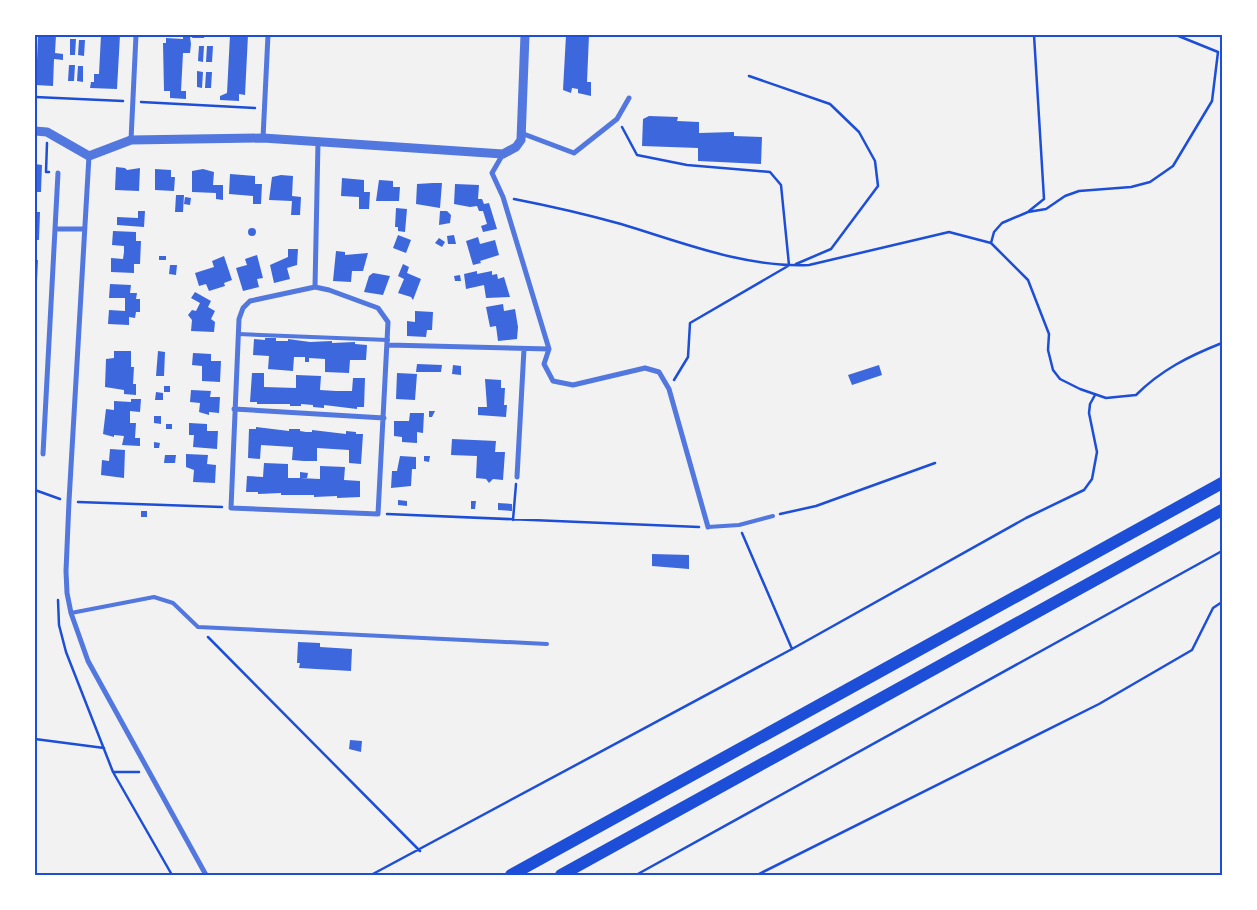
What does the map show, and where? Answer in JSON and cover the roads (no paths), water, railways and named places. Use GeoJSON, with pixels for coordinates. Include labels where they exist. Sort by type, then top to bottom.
{"type":"FeatureCollection","features":[{"type":"Feature","properties":{"kind":"highway"},"geometry":{"type":"LineString","coordinates":[[511,875],[1222,483]]}},
{"type":"Feature","properties":{"kind":"highway"},"geometry":{"type":"LineString","coordinates":[[561,875],[1222,510]]}},
{"type":"Feature","properties":{"kind":"street"},"geometry":{"type":"LineString","coordinates":[[131,140],[136,35]]}},
{"type":"Feature","properties":{"kind":"street"},"geometry":{"type":"LineString","coordinates":[[263,138],[268,35]]}},
{"type":"Feature","properties":{"kind":"street"},"geometry":{"type":"LineString","coordinates":[[524,35],[521,133],[516,147],[503,154],[492,173],[503,197],[549,349],[544,364],[553,381],[573,384],[645,368],[659,372],[669,389],[708,527]]}},
{"type":"Feature","properties":{"kind":"street"},"geometry":{"type":"LineString","coordinates":[[521,133],[574,153],[617,119],[629,98]]}},
{"type":"Feature","properties":{"kind":"street"},"geometry":{"type":"LineString","coordinates":[[35,131],[47,132],[89,156]]}},
{"type":"Feature","properties":{"kind":"street"},"geometry":{"type":"LineString","coordinates":[[89,156],[131,140],[263,138],[503,154]]}},
{"type":"Feature","properties":{"kind":"street"},"geometry":{"type":"LineString","coordinates":[[315,287],[318,142]]}},
{"type":"Feature","properties":{"kind":"street"},"geometry":{"type":"LineString","coordinates":[[89,156],[66,571],[71,614],[88,661],[206,875]]}},
{"type":"Feature","properties":{"kind":"street"},"geometry":{"type":"LineString","coordinates":[[44,454],[58,173]]}},
{"type":"Feature","properties":{"kind":"street"},"geometry":{"type":"LineString","coordinates":[[55,229],[84,230]]}},
{"type":"Feature","properties":{"kind":"street"},"geometry":{"type":"LineString","coordinates":[[315,287],[329,290],[378,308],[388,322],[378,514],[231,508],[238,334],[238,319],[243,308],[250,301],[315,287]]}},
{"type":"Feature","properties":{"kind":"street"},"geometry":{"type":"LineString","coordinates":[[388,342],[549,349]]}},
{"type":"Feature","properties":{"kind":"street"},"geometry":{"type":"LineString","coordinates":[[516,477],[524,349]]}},
{"type":"Feature","properties":{"kind":"street"},"geometry":{"type":"LineString","coordinates":[[234,409],[384,418]]}},
{"type":"Feature","properties":{"kind":"lane"},"geometry":{"type":"LineString","coordinates":[[238,334],[388,342]]}},
{"type":"Feature","properties":{"kind":"lane"},"geometry":{"type":"LineString","coordinates":[[708,527],[738,525],[773,516]]}},
{"type":"Feature","properties":{"kind":"lane"},"geometry":{"type":"LineString","coordinates":[[71,614],[154,597],[173,603],[198,627],[547,644]]}}]}
